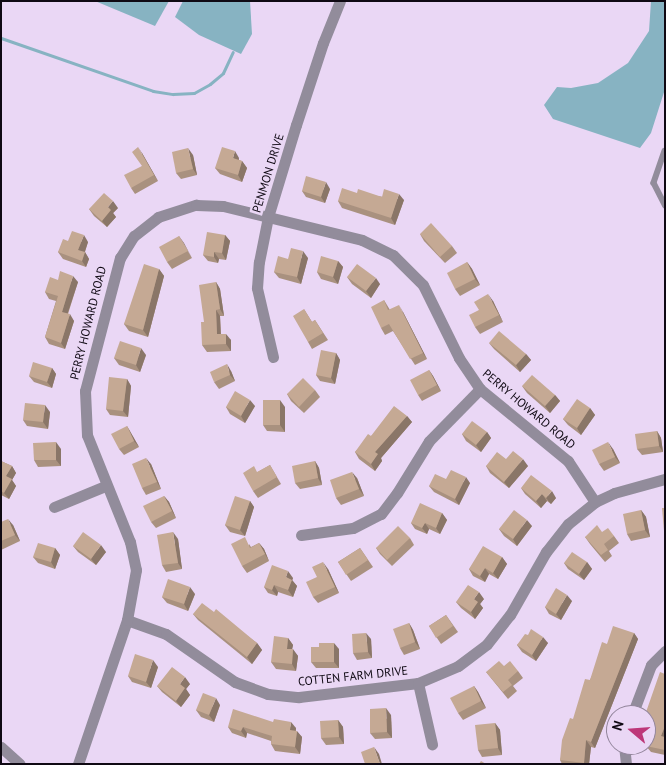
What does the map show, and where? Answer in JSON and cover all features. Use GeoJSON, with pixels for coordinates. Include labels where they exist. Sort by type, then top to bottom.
{"type":"FeatureCollection","features":[{"type":"Feature","properties":{"kind":"street","name":"PENMON DRIVE"},"geometry":{"type":"LineString","coordinates":[[273,357],[257,288],[268,217],[323,43],[340,1]]}},
{"type":"Feature","properties":{"kind":"street","name":"PERRY HOWARD ROAD"},"geometry":{"type":"LineString","coordinates":[[78,764],[127,620],[136,570],[130,542],[87,436],[84,404],[110,288],[126,248],[149,223],[182,208],[223,206],[362,240],[393,255],[408,267],[423,286],[458,358],[480,389],[568,460],[595,502]]}},
{"type":"Feature","properties":{"kind":"street"},"geometry":{"type":"LineString","coordinates":[[301,535],[353,528],[381,514],[397,493],[429,441],[480,389]]}},
{"type":"Feature","properties":{"kind":"street","name":"COTTEN FARM DRIVE"},"geometry":{"type":"LineString","coordinates":[[127,620],[166,634],[235,682],[268,694],[299,696],[418,683],[458,666],[487,644],[510,615],[556,538],[595,502],[630,486],[665,479]]}},
{"type":"Feature","properties":{"kind":"street"},"geometry":{"type":"LineString","coordinates":[[54,507],[106,486]]}},
{"type":"Feature","properties":{"kind":"street"},"geometry":{"type":"LineString","coordinates":[[636,705],[651,665],[665,652]]}},
{"type":"Feature","properties":{"kind":"street"},"geometry":{"type":"LineString","coordinates":[[418,683],[432,744]]}},
{"type":"Feature","properties":{"kind":"street"},"geometry":{"type":"LineString","coordinates":[[1,747],[20,764]]}},
{"type":"Feature","properties":{"kind":"lane"},"geometry":{"type":"LineString","coordinates":[[665,151],[654,183],[665,205]]}},
{"type":"Feature","properties":{"kind":"water"},"geometry":{"type":"Polygon","coordinates":[[[95,1],[169,1],[155,26],[95,1]]]}},
{"type":"Feature","properties":{"kind":"water"},"geometry":{"type":"Polygon","coordinates":[[[183,1],[250,1],[252,34],[241,54],[199,35],[175,17],[183,1]]]}},
{"type":"Feature","properties":{"kind":"water"},"geometry":{"type":"Polygon","coordinates":[[[651,1],[665,1],[665,89],[651,133],[640,148],[553,119],[544,105],[557,87],[571,88],[598,83],[628,63],[649,31],[651,1]]]}},
{"type":"Feature","properties":{"kind":"building"},"geometry":{"type":"Polygon","coordinates":[[[138,147],[154,175],[131,188],[124,175],[142,166],[132,152],[138,147]]]}},
{"type":"Feature","properties":{"kind":"building"},"geometry":{"type":"Polygon","coordinates":[[[222,147],[235,151],[233,158],[242,161],[238,175],[215,168],[222,147]]]}},
{"type":"Feature","properties":{"kind":"building"},"geometry":{"type":"Polygon","coordinates":[[[188,148],[193,169],[176,173],[172,152],[188,148]]]}},
{"type":"Feature","properties":{"kind":"building"},"geometry":{"type":"Polygon","coordinates":[[[306,176],[326,182],[321,197],[302,191],[306,176]]]}},
{"type":"Feature","properties":{"kind":"building"},"geometry":{"type":"Polygon","coordinates":[[[342,188],[357,193],[358,189],[382,197],[384,189],[399,194],[391,218],[338,201],[342,188]]]}},
{"type":"Feature","properties":{"kind":"building"},"geometry":{"type":"Polygon","coordinates":[[[104,193],[113,201],[108,207],[111,210],[102,221],[89,209],[104,193]]]}},
{"type":"Feature","properties":{"kind":"building"},"geometry":{"type":"Polygon","coordinates":[[[431,223],[452,246],[440,257],[420,234],[431,223]]]}},
{"type":"Feature","properties":{"kind":"building"},"geometry":{"type":"Polygon","coordinates":[[[72,231],[84,235],[78,250],[85,252],[82,261],[58,252],[63,239],[68,241],[72,231]]]}},
{"type":"Feature","properties":{"kind":"building"},"geometry":{"type":"Polygon","coordinates":[[[207,232],[225,235],[222,253],[214,252],[214,257],[203,255],[207,232]]]}},
{"type":"Feature","properties":{"kind":"building"},"geometry":{"type":"Polygon","coordinates":[[[179,236],[188,251],[167,262],[159,247],[179,236]]]}},
{"type":"Feature","properties":{"kind":"building"},"geometry":{"type":"Polygon","coordinates":[[[291,248],[303,251],[297,277],[274,272],[278,256],[288,259],[291,248]]]}},
{"type":"Feature","properties":{"kind":"building"},"geometry":{"type":"Polygon","coordinates":[[[321,256],[338,261],[333,277],[317,272],[321,256]]]}},
{"type":"Feature","properties":{"kind":"building"},"geometry":{"type":"Polygon","coordinates":[[[467,262],[475,279],[455,289],[447,273],[467,262]]]}},
{"type":"Feature","properties":{"kind":"building"},"geometry":{"type":"Polygon","coordinates":[[[144,264],[159,269],[143,330],[124,324],[144,264]]]}},
{"type":"Feature","properties":{"kind":"building"},"geometry":{"type":"Polygon","coordinates":[[[357,264],[376,278],[366,291],[347,277],[357,264]]]}},
{"type":"Feature","properties":{"kind":"building"},"geometry":{"type":"Polygon","coordinates":[[[60,271],[73,276],[62,312],[70,314],[61,343],[45,337],[58,296],[45,292],[50,277],[58,280],[60,271]]]}},
{"type":"Feature","properties":{"kind":"building"},"geometry":{"type":"Polygon","coordinates":[[[216,282],[220,309],[216,310],[217,334],[226,334],[226,344],[202,345],[201,322],[204,322],[199,285],[216,282]]]}},
{"type":"Feature","properties":{"kind":"building"},"geometry":{"type":"Polygon","coordinates":[[[488,294],[499,315],[475,327],[469,315],[479,310],[474,302],[488,294]]]}},
{"type":"Feature","properties":{"kind":"building"},"geometry":{"type":"Polygon","coordinates":[[[384,300],[388,310],[399,305],[423,353],[410,359],[389,324],[381,328],[371,307],[384,300]]]}},
{"type":"Feature","properties":{"kind":"building"},"geometry":{"type":"Polygon","coordinates":[[[304,309],[312,322],[315,320],[323,333],[308,342],[293,316],[304,309]]]}},
{"type":"Feature","properties":{"kind":"building"},"geometry":{"type":"Polygon","coordinates":[[[499,331],[526,354],[516,365],[489,343],[499,331]]]}},
{"type":"Feature","properties":{"kind":"building"},"geometry":{"type":"Polygon","coordinates":[[[120,341],[141,348],[136,365],[114,358],[120,341]]]}},
{"type":"Feature","properties":{"kind":"building"},"geometry":{"type":"Polygon","coordinates":[[[321,350],[336,353],[331,378],[316,375],[321,350]]]}},
{"type":"Feature","properties":{"kind":"building"},"geometry":{"type":"Polygon","coordinates":[[[33,362],[52,368],[47,382],[29,376],[33,362]]]}},
{"type":"Feature","properties":{"kind":"building"},"geometry":{"type":"Polygon","coordinates":[[[227,364],[230,375],[214,382],[210,372],[227,364]]]}},
{"type":"Feature","properties":{"kind":"building"},"geometry":{"type":"Polygon","coordinates":[[[429,370],[437,385],[418,395],[410,380],[429,370]]]}},
{"type":"Feature","properties":{"kind":"building"},"geometry":{"type":"Polygon","coordinates":[[[532,375],[555,395],[545,406],[522,386],[532,375]]]}},
{"type":"Feature","properties":{"kind":"building"},"geometry":{"type":"Polygon","coordinates":[[[109,377],[127,379],[123,411],[106,409],[109,377]]]}},
{"type":"Feature","properties":{"kind":"building"},"geometry":{"type":"Polygon","coordinates":[[[303,378],[315,390],[299,407],[287,394],[303,378]]]}},
{"type":"Feature","properties":{"kind":"building"},"geometry":{"type":"Polygon","coordinates":[[[235,391],[250,400],[241,416],[226,407],[235,391]]]}},
{"type":"Feature","properties":{"kind":"building"},"geometry":{"type":"Polygon","coordinates":[[[577,399],[590,408],[577,428],[563,419],[577,399]]]}},
{"type":"Feature","properties":{"kind":"building"},"geometry":{"type":"Polygon","coordinates":[[[263,400],[280,400],[280,425],[263,425],[263,400]]]}},
{"type":"Feature","properties":{"kind":"building"},"geometry":{"type":"Polygon","coordinates":[[[25,403],[45,405],[43,422],[23,420],[25,403]]]}},
{"type":"Feature","properties":{"kind":"building"},"geometry":{"type":"Polygon","coordinates":[[[394,406],[407,416],[375,452],[378,454],[371,464],[355,452],[368,434],[371,436],[394,406]]]}},
{"type":"Feature","properties":{"kind":"building"},"geometry":{"type":"Polygon","coordinates":[[[472,421],[487,432],[476,445],[462,434],[472,421]]]}},
{"type":"Feature","properties":{"kind":"building"},"geometry":{"type":"Polygon","coordinates":[[[127,426],[134,441],[119,449],[111,434],[127,426]]]}},
{"type":"Feature","properties":{"kind":"building"},"geometry":{"type":"Polygon","coordinates":[[[657,431],[659,446],[637,449],[635,434],[657,431]]]}},
{"type":"Feature","properties":{"kind":"building"},"geometry":{"type":"Polygon","coordinates":[[[56,442],[56,460],[34,460],[33,443],[56,442]]]}},
{"type":"Feature","properties":{"kind":"building"},"geometry":{"type":"Polygon","coordinates":[[[608,442],[615,457],[599,464],[592,450],[608,442]]]}},
{"type":"Feature","properties":{"kind":"building"},"geometry":{"type":"Polygon","coordinates":[[[513,451],[523,459],[504,482],[486,466],[497,452],[506,459],[513,451]]]}},
{"type":"Feature","properties":{"kind":"building"},"geometry":{"type":"Polygon","coordinates":[[[146,458],[157,482],[142,488],[132,464],[146,458]]]}},
{"type":"Feature","properties":{"kind":"building"},"geometry":{"type":"Polygon","coordinates":[[[1,461],[12,466],[6,476],[12,479],[4,493],[1,491],[1,461]]]}},
{"type":"Feature","properties":{"kind":"building"},"geometry":{"type":"Polygon","coordinates":[[[315,461],[318,478],[295,483],[292,466],[315,461]]]}},
{"type":"Feature","properties":{"kind":"building"},"geometry":{"type":"Polygon","coordinates":[[[270,465],[277,477],[253,491],[243,473],[254,466],[257,472],[270,465]]]}},
{"type":"Feature","properties":{"kind":"building"},"geometry":{"type":"Polygon","coordinates":[[[451,470],[466,477],[455,499],[429,486],[435,474],[446,479],[451,470]]]}},
{"type":"Feature","properties":{"kind":"building"},"geometry":{"type":"Polygon","coordinates":[[[352,472],[359,489],[336,498],[330,480],[352,472]]]}},
{"type":"Feature","properties":{"kind":"building"},"geometry":{"type":"Polygon","coordinates":[[[531,475],[552,491],[546,498],[542,494],[536,501],[521,488],[531,475]]]}},
{"type":"Feature","properties":{"kind":"building"},"geometry":{"type":"Polygon","coordinates":[[[164,496],[172,511],[151,522],[143,506],[164,496]]]}},
{"type":"Feature","properties":{"kind":"building"},"geometry":{"type":"Polygon","coordinates":[[[235,496],[250,501],[240,530],[225,525],[235,496]]]}},
{"type":"Feature","properties":{"kind":"building"},"geometry":{"type":"Polygon","coordinates":[[[420,503],[442,513],[436,528],[425,523],[422,528],[411,523],[420,503]]]}},
{"type":"Feature","properties":{"kind":"building"},"geometry":{"type":"Polygon","coordinates":[[[662,508],[665,508],[664,531],[662,508]]]}},
{"type":"Feature","properties":{"kind":"building"},"geometry":{"type":"Polygon","coordinates":[[[514,510],[527,520],[513,539],[499,529],[514,510]]]}},
{"type":"Feature","properties":{"kind":"building"},"geometry":{"type":"Polygon","coordinates":[[[641,510],[645,530],[627,534],[623,514],[641,510]]]}},
{"type":"Feature","properties":{"kind":"building"},"geometry":{"type":"Polygon","coordinates":[[[8,519],[15,535],[1,541],[1,522],[8,519]]]}},
{"type":"Feature","properties":{"kind":"building"},"geometry":{"type":"Polygon","coordinates":[[[597,525],[602,532],[608,528],[614,536],[604,544],[608,550],[601,555],[585,537],[597,525]]]}},
{"type":"Feature","properties":{"kind":"building"},"geometry":{"type":"Polygon","coordinates":[[[398,526],[410,538],[387,560],[376,548],[398,526]]]}},
{"type":"Feature","properties":{"kind":"building"},"geometry":{"type":"Polygon","coordinates":[[[83,532],[101,545],[91,559],[73,546],[83,532]]]}},
{"type":"Feature","properties":{"kind":"building"},"geometry":{"type":"Polygon","coordinates":[[[173,532],[178,563],[162,565],[157,535],[173,532]]]}},
{"type":"Feature","properties":{"kind":"building"},"geometry":{"type":"Polygon","coordinates":[[[245,537],[250,548],[259,543],[265,554],[242,566],[231,544],[245,537]]]}},
{"type":"Feature","properties":{"kind":"building"},"geometry":{"type":"Polygon","coordinates":[[[38,543],[55,548],[51,562],[33,557],[38,543]]]}},
{"type":"Feature","properties":{"kind":"building"},"geometry":{"type":"Polygon","coordinates":[[[483,546],[502,557],[493,573],[485,568],[480,576],[469,569],[483,546]]]}},
{"type":"Feature","properties":{"kind":"building"},"geometry":{"type":"Polygon","coordinates":[[[360,548],[368,560],[346,575],[338,562],[360,548]]]}},
{"type":"Feature","properties":{"kind":"building"},"geometry":{"type":"Polygon","coordinates":[[[572,552],[587,562],[579,574],[564,563],[572,552]]]}},
{"type":"Feature","properties":{"kind":"building"},"geometry":{"type":"Polygon","coordinates":[[[323,562],[335,587],[313,597],[306,582],[317,577],[312,567],[323,562]]]}},
{"type":"Feature","properties":{"kind":"building"},"geometry":{"type":"Polygon","coordinates":[[[272,565],[288,571],[286,577],[292,580],[288,590],[274,585],[272,590],[264,587],[272,565]]]}},
{"type":"Feature","properties":{"kind":"building"},"geometry":{"type":"Polygon","coordinates":[[[168,579],[190,587],[184,604],[162,597],[168,579]]]}},
{"type":"Feature","properties":{"kind":"building"},"geometry":{"type":"Polygon","coordinates":[[[468,585],[479,592],[474,599],[478,602],[471,612],[456,602],[468,585]]]}},
{"type":"Feature","properties":{"kind":"building"},"geometry":{"type":"Polygon","coordinates":[[[556,588],[567,595],[556,614],[545,607],[556,588]]]}},
{"type":"Feature","properties":{"kind":"building"},"geometry":{"type":"Polygon","coordinates":[[[202,603],[214,612],[216,609],[257,643],[247,657],[193,614],[202,603]]]}},
{"type":"Feature","properties":{"kind":"building"},"geometry":{"type":"Polygon","coordinates":[[[446,615],[453,626],[436,638],[429,626],[446,615]]]}},
{"type":"Feature","properties":{"kind":"building"},"geometry":{"type":"Polygon","coordinates":[[[409,623],[415,642],[400,648],[393,629],[409,623]]]}},
{"type":"Feature","properties":{"kind":"building"},"geometry":{"type":"Polygon","coordinates":[[[613,626],[634,633],[591,742],[586,740],[584,763],[560,760],[562,740],[570,718],[573,719],[585,679],[590,680],[602,642],[607,644],[613,626]]]}},
{"type":"Feature","properties":{"kind":"building"},"geometry":{"type":"Polygon","coordinates":[[[531,629],[543,637],[532,655],[517,645],[525,634],[528,635],[531,629]]]}},
{"type":"Feature","properties":{"kind":"building"},"geometry":{"type":"Polygon","coordinates":[[[366,633],[368,652],[353,653],[352,634],[366,633]]]}},
{"type":"Feature","properties":{"kind":"building"},"geometry":{"type":"Polygon","coordinates":[[[274,636],[288,638],[287,649],[293,649],[292,664],[271,662],[274,636]]]}},
{"type":"Feature","properties":{"kind":"building"},"geometry":{"type":"Polygon","coordinates":[[[319,643],[334,643],[334,662],[311,662],[311,647],[319,647],[319,643]]]}},
{"type":"Feature","properties":{"kind":"building"},"geometry":{"type":"Polygon","coordinates":[[[135,654],[153,660],[146,682],[128,676],[135,654]]]}},
{"type":"Feature","properties":{"kind":"building"},"geometry":{"type":"Polygon","coordinates":[[[499,661],[504,666],[510,661],[518,671],[508,680],[512,685],[503,692],[486,672],[499,661]]]}},
{"type":"Feature","properties":{"kind":"building"},"geometry":{"type":"Polygon","coordinates":[[[172,667],[185,677],[180,684],[185,688],[176,701],[157,686],[172,667]]]}},
{"type":"Feature","properties":{"kind":"building"},"geometry":{"type":"Polygon","coordinates":[[[660,672],[665,674],[665,726],[661,736],[665,737],[665,750],[656,748],[656,705],[648,705],[660,672]]]}},
{"type":"Feature","properties":{"kind":"building"},"geometry":{"type":"Polygon","coordinates":[[[474,686],[481,701],[458,713],[450,698],[474,686]]]}},
{"type":"Feature","properties":{"kind":"building"},"geometry":{"type":"Polygon","coordinates":[[[203,693],[216,698],[209,715],[196,710],[203,693]]]}},
{"type":"Feature","properties":{"kind":"building"},"geometry":{"type":"Polygon","coordinates":[[[386,708],[387,732],[370,733],[370,709],[386,708]]]}},
{"type":"Feature","properties":{"kind":"building"},"geometry":{"type":"Polygon","coordinates":[[[233,709],[273,722],[274,719],[291,722],[290,730],[297,731],[295,747],[271,744],[272,736],[243,727],[241,731],[228,727],[233,709]]]}},
{"type":"Feature","properties":{"kind":"building"},"geometry":{"type":"Polygon","coordinates":[[[338,720],[339,737],[321,738],[320,721],[338,720]]]}},
{"type":"Feature","properties":{"kind":"building"},"geometry":{"type":"Polygon","coordinates":[[[495,723],[498,748],[478,750],[475,725],[495,723]]]}},
{"type":"Feature","properties":{"kind":"building"},"geometry":{"type":"Polygon","coordinates":[[[374,747],[380,764],[365,764],[361,752],[374,747]]]}},
{"type":"Feature","properties":{"kind":"waterway"},"geometry":{"type":"LineString","coordinates":[[1,38],[153,91],[173,94],[194,93],[210,84],[223,73],[233,52]]}}]}
